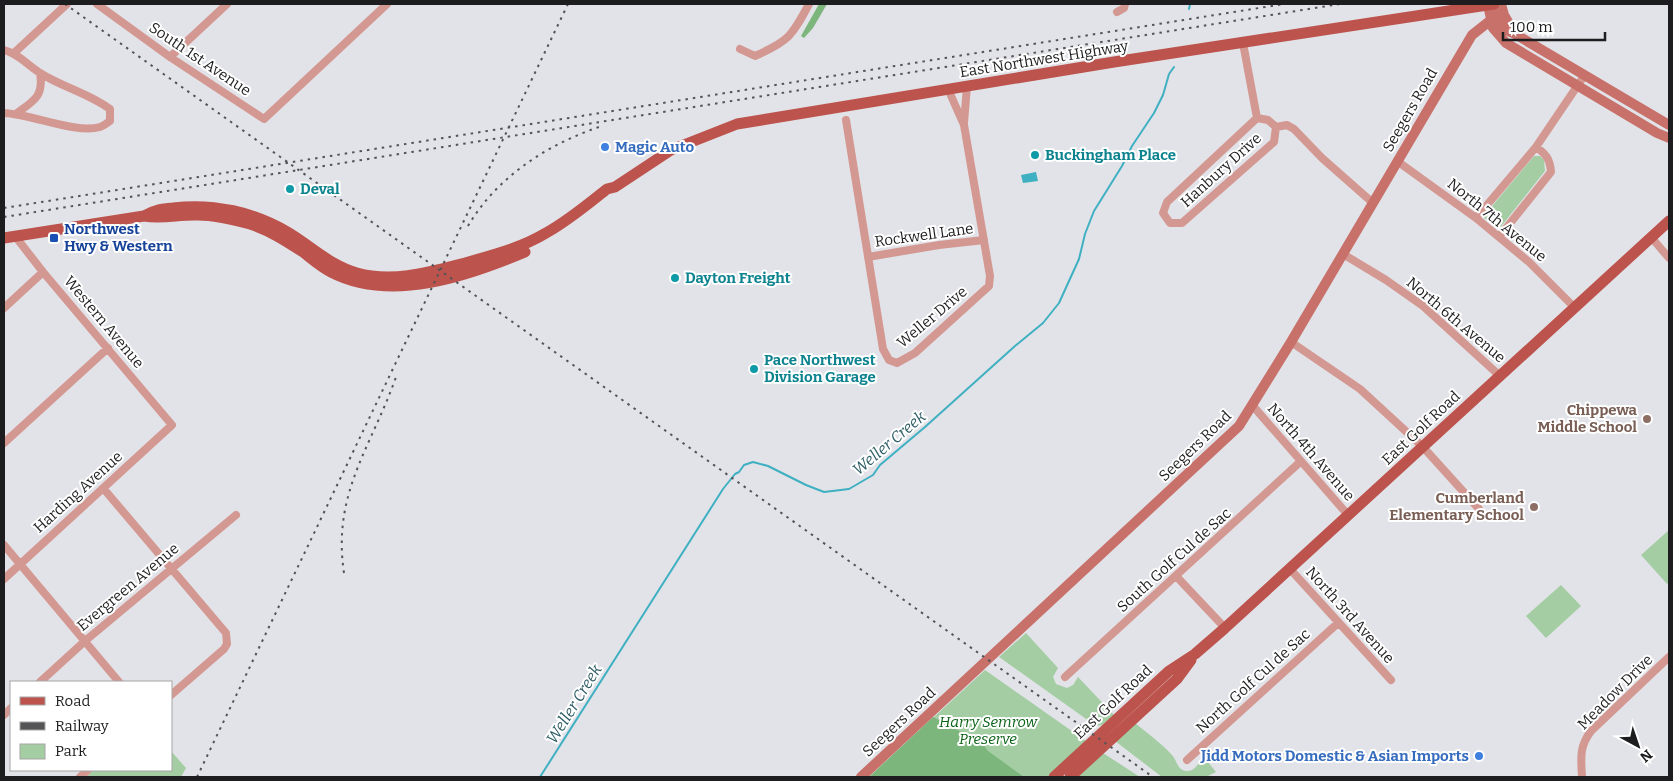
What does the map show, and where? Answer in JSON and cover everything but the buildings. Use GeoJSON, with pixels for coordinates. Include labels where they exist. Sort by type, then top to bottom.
{"type":"FeatureCollection","features":[{"type":"Feature","properties":{"kind":"main road","name":"East Northwest Highway"},"geometry":{"type":"LineString","coordinates":[[10,237],[144,216],[156,218],[195,215],[223,217],[268,230],[329,271],[344,278],[383,287],[405,286],[474,271],[524,253],[567,229],[611,195],[615,187],[671,150],[737,124],[1114,62],[1491,4]]}},
{"type":"Feature","properties":{"kind":"main road","name":"East Golf Road"},"geometry":{"type":"LineString","coordinates":[[1054,777],[1169,671],[1195,654],[1225,628],[1668,221]]}},
{"type":"Feature","properties":{"kind":"main road","name":"East Golf Road"},"geometry":{"type":"LineString","coordinates":[[1070,777],[1177,679],[1195,654]]}},
{"type":"Feature","properties":{"kind":"street"},"geometry":{"type":"LineString","coordinates":[[14,53],[67,4]]}},
{"type":"Feature","properties":{"kind":"street","name":"South 1st Avenue"},"geometry":{"type":"LineString","coordinates":[[97,4],[170,57],[264,119],[377,7]]}},
{"type":"Feature","properties":{"kind":"street"},"geometry":{"type":"LineString","coordinates":[[170,57],[227,4]]}},
{"type":"Feature","properties":{"kind":"street"},"geometry":{"type":"LineString","coordinates":[[377,7],[387,4]]}},
{"type":"Feature","properties":{"kind":"street"},"geometry":{"type":"LineString","coordinates":[[740,49],[754,56],[785,41],[795,30],[809,4]]}},
{"type":"Feature","properties":{"kind":"street"},"geometry":{"type":"LineString","coordinates":[[1118,12],[1124,8],[1125,4]]}},
{"type":"Feature","properties":{"kind":"street"},"geometry":{"type":"LineString","coordinates":[[1491,4],[1502,26],[1507,31],[1669,126]]}},
{"type":"Feature","properties":{"kind":"street"},"geometry":{"type":"LineString","coordinates":[[1491,4],[1493,28],[1506,43],[1657,133],[1669,138]]}},
{"type":"Feature","properties":{"kind":"street"},"geometry":{"type":"LineString","coordinates":[[1501,4],[1504,15],[1515,34]]}},
{"type":"Feature","properties":{"kind":"street","name":"Seegers Road"},"geometry":{"type":"LineString","coordinates":[[861,777],[1223,443],[1244,420],[1472,35],[1491,20]]}},
{"type":"Feature","properties":{"kind":"street"},"geometry":{"type":"LineString","coordinates":[[1472,35],[1497,32]]}},
{"type":"Feature","properties":{"kind":"street","name":"Hanbury Drive"},"geometry":{"type":"LineString","coordinates":[[1243,43],[1257,118]]}},
{"type":"Feature","properties":{"kind":"street"},"geometry":{"type":"LineString","coordinates":[[4,50],[14,53],[40,73],[96,99],[110,109],[110,121],[100,127],[77,128],[17,113],[4,113]]}},
{"type":"Feature","properties":{"kind":"street"},"geometry":{"type":"LineString","coordinates":[[17,113],[38,96],[41,89],[40,73]]}},
{"type":"Feature","properties":{"kind":"street"},"geometry":{"type":"LineString","coordinates":[[1476,218],[1536,147],[1584,76]]}},
{"type":"Feature","properties":{"kind":"street"},"geometry":{"type":"LineString","coordinates":[[964,125],[967,86]]}},
{"type":"Feature","properties":{"kind":"street"},"geometry":{"type":"LineString","coordinates":[[948,89],[964,125],[984,240]]}},
{"type":"Feature","properties":{"kind":"street","name":"Hanbury Drive"},"geometry":{"type":"LineString","coordinates":[[1257,118],[1167,202],[1163,213],[1170,223],[1182,223],[1274,142],[1276,127]]}},
{"type":"Feature","properties":{"kind":"street","name":"Hanbury Drive"},"geometry":{"type":"LineString","coordinates":[[1257,118],[1268,120],[1276,127]]}},
{"type":"Feature","properties":{"kind":"street"},"geometry":{"type":"LineString","coordinates":[[846,120],[868,257]]}},
{"type":"Feature","properties":{"kind":"street","name":"Hanbury Drive"},"geometry":{"type":"LineString","coordinates":[[1276,127],[1286,125],[1294,129],[1322,158],[1373,203]]}},
{"type":"Feature","properties":{"kind":"street"},"geometry":{"type":"LineString","coordinates":[[1498,237],[1551,172],[1550,161],[1544,152],[1536,147]]}},
{"type":"Feature","properties":{"kind":"street","name":"North 7th Avenue"},"geometry":{"type":"LineString","coordinates":[[1398,161],[1476,218],[1529,262],[1574,308]]}},
{"type":"Feature","properties":{"kind":"street","name":"Western Avenue"},"geometry":{"type":"LineString","coordinates":[[10,237],[43,272],[172,425]]}},
{"type":"Feature","properties":{"kind":"street"},"geometry":{"type":"LineString","coordinates":[[1651,237],[1669,258]]}},
{"type":"Feature","properties":{"kind":"street","name":"Weller Drive"},"geometry":{"type":"LineString","coordinates":[[868,257],[883,350],[889,360],[897,363],[916,353],[989,286],[990,276],[984,240]]}},
{"type":"Feature","properties":{"kind":"street","name":"Rockwell Lane"},"geometry":{"type":"LineString","coordinates":[[868,257],[939,245],[984,240]]}},
{"type":"Feature","properties":{"kind":"street","name":"North 6th Avenue"},"geometry":{"type":"LineString","coordinates":[[1343,254],[1386,280],[1423,306],[1500,376]]}},
{"type":"Feature","properties":{"kind":"street"},"geometry":{"type":"LineString","coordinates":[[4,308],[43,272]]}},
{"type":"Feature","properties":{"kind":"street"},"geometry":{"type":"LineString","coordinates":[[1291,342],[1360,388],[1423,446],[1479,508]]}},
{"type":"Feature","properties":{"kind":"street"},"geometry":{"type":"LineString","coordinates":[[4,443],[108,348]]}},
{"type":"Feature","properties":{"kind":"street","name":"North 4th Avenue"},"geometry":{"type":"LineString","coordinates":[[1253,406],[1348,515]]}},
{"type":"Feature","properties":{"kind":"street","name":"Harding Avenue"},"geometry":{"type":"LineString","coordinates":[[4,579],[172,425]]}},
{"type":"Feature","properties":{"kind":"street","name":"South Golf Cul de Sac"},"geometry":{"type":"LineString","coordinates":[[1065,677],[1300,462]]}},
{"type":"Feature","properties":{"kind":"street"},"geometry":{"type":"LineString","coordinates":[[103,488],[226,633],[227,644],[220,654],[172,694]]}},
{"type":"Feature","properties":{"kind":"street","name":"Evergreen Avenue"},"geometry":{"type":"LineString","coordinates":[[41,681],[85,641],[236,515]]}},
{"type":"Feature","properties":{"kind":"street"},"geometry":{"type":"LineString","coordinates":[[4,544],[119,681]]}},
{"type":"Feature","properties":{"kind":"street","name":"North 3rd Avenue"},"geometry":{"type":"LineString","coordinates":[[1290,569],[1390,680]]}},
{"type":"Feature","properties":{"kind":"street"},"geometry":{"type":"LineString","coordinates":[[1176,576],[1225,628]]}},
{"type":"Feature","properties":{"kind":"street","name":"North Golf Cul de Sac"},"geometry":{"type":"LineString","coordinates":[[1187,760],[1338,623]]}},
{"type":"Feature","properties":{"kind":"street","name":"Meadow Drive"},"geometry":{"type":"LineString","coordinates":[[1582,777],[1581,752],[1585,739],[1591,731],[1669,657]]}},
{"type":"Feature","properties":{"kind":"green space"},"geometry":{"type":"Polygon","coordinates":[[[819,4],[827,4],[813,28],[804,38],[801,36],[819,4]]]}},
{"type":"Feature","properties":{"kind":"green space"},"geometry":{"type":"Polygon","coordinates":[[[1534,156],[1540,156],[1544,160],[1545,171],[1499,229],[1483,217],[1534,156]]]}},
{"type":"Feature","properties":{"kind":"green space"},"geometry":{"type":"Polygon","coordinates":[[[1669,530],[1669,582],[1667,584],[1641,555],[1669,530]]]}},
{"type":"Feature","properties":{"kind":"green space"},"geometry":{"type":"Polygon","coordinates":[[[1561,585],[1581,606],[1546,638],[1526,616],[1561,585]]]}},
{"type":"Feature","properties":{"kind":"green space"},"geometry":{"type":"Polygon","coordinates":[[[1026,633],[1058,668],[1053,677],[1056,684],[1067,688],[1073,685],[1078,677],[1114,715],[1102,725],[1096,726],[999,657],[1026,633]]]}},
{"type":"Feature","properties":{"kind":"green space","name":"Harry Semrow Preserve"},"geometry":{"type":"Polygon","coordinates":[[[985,670],[1086,741],[1047,777],[869,777],[985,670]]]}},
{"type":"Feature","properties":{"kind":"green space"},"geometry":{"type":"Polygon","coordinates":[[[933,717],[982,743],[988,751],[1024,777],[869,777],[933,717]]]}},
{"type":"Feature","properties":{"kind":"green space"},"geometry":{"type":"Polygon","coordinates":[[[1135,723],[1159,742],[1174,757],[1184,771],[1190,771],[1195,768],[1204,757],[1216,772],[1206,777],[1162,777],[1115,741],[1135,723]]]}},
{"type":"Feature","properties":{"kind":"green space"},"geometry":{"type":"Polygon","coordinates":[[[172,752],[186,768],[181,777],[86,777],[93,771],[172,771],[172,752]]]}},
{"type":"Feature","properties":{"kind":"green space"},"geometry":{"type":"Polygon","coordinates":[[[1103,753],[1140,777],[1076,777],[1103,753]]]}},
{"type":"Feature","properties":{"kind":"water"},"geometry":{"type":"Polygon","coordinates":[[[1036,172],[1038,181],[1023,183],[1021,175],[1036,172]]]}},
{"type":"Feature","properties":{"kind":"waterway","name":"Weller Creek"},"geometry":{"type":"LineString","coordinates":[[1189,9],[1190,4]]}},
{"type":"Feature","properties":{"kind":"waterway","name":"Weller Creek"},"geometry":{"type":"LineString","coordinates":[[540,777],[723,489],[744,465],[753,462],[768,466],[824,492],[849,489],[873,475],[880,465],[1043,323],[1059,303],[1079,259],[1085,234],[1094,211],[1132,146],[1154,113],[1163,95],[1169,74],[1174,67]]}},
{"type":"Feature","properties":{"kind":"railway"},"geometry":{"type":"LineString","coordinates":[[65,4],[1153,777]]}},
{"type":"Feature","properties":{"kind":"railway"},"geometry":{"type":"LineString","coordinates":[[197,777],[568,4]]}},
{"type":"Feature","properties":{"kind":"railway"},"geometry":{"type":"LineString","coordinates":[[4,208],[1284,4]]}},
{"type":"Feature","properties":{"kind":"railway"},"geometry":{"type":"LineString","coordinates":[[4,217],[1340,4]]}},
{"type":"Feature","properties":{"kind":"railway"},"geometry":{"type":"LineString","coordinates":[[468,226],[493,193],[524,165],[560,143],[599,127]]}},
{"type":"Feature","properties":{"kind":"railway"},"geometry":{"type":"LineString","coordinates":[[344,573],[342,545],[344,519],[349,495],[365,449],[396,377]]}},
{"type":"Feature","properties":{"kind":"place","name":"Magic Auto"},"geometry":{"type":"Point","coordinates":[605,147]}},
{"type":"Feature","properties":{"kind":"place","name":"Buckingham Place"},"geometry":{"type":"Point","coordinates":[1035,155]}},
{"type":"Feature","properties":{"kind":"place","name":"Deval"},"geometry":{"type":"Point","coordinates":[290,189]}},
{"type":"Feature","properties":{"kind":"place","name":"Northwest Hwy & Western"},"geometry":{"type":"Point","coordinates":[54,238]}},
{"type":"Feature","properties":{"kind":"place","name":"Dayton Freight"},"geometry":{"type":"Point","coordinates":[675,278]}},
{"type":"Feature","properties":{"kind":"place","name":"Pace Northwest Division Garage"},"geometry":{"type":"Point","coordinates":[754,369]}},
{"type":"Feature","properties":{"kind":"place","name":"Chippewa Middle School"},"geometry":{"type":"Point","coordinates":[1647,419]}},
{"type":"Feature","properties":{"kind":"place","name":"Cumberland Elementary School"},"geometry":{"type":"Point","coordinates":[1534,507]}},
{"type":"Feature","properties":{"kind":"place","name":"Jidd Motors Domestic & Asian Imports"},"geometry":{"type":"Point","coordinates":[1479,756]}}]}
